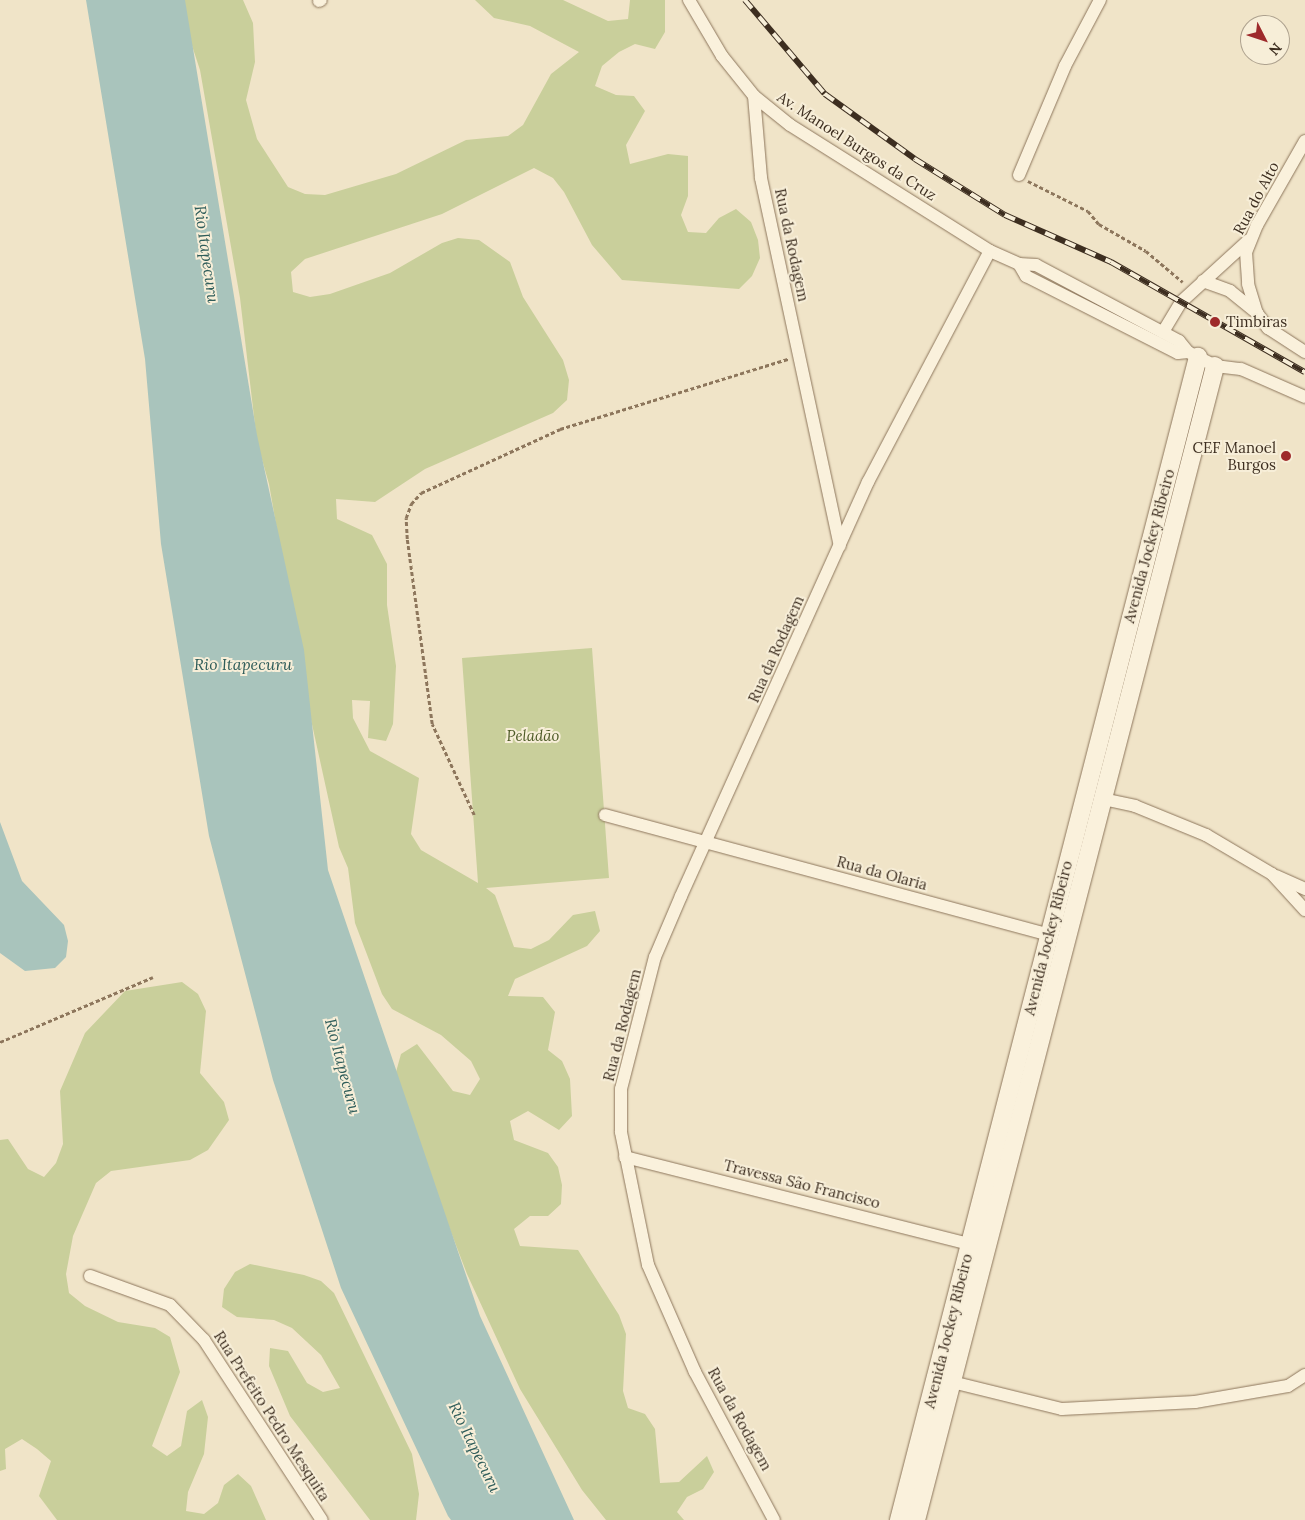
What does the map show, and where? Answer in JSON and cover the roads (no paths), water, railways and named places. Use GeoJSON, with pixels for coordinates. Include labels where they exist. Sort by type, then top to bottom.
{"type":"FeatureCollection","features":[{"type":"Feature","properties":{"kind":"street","name":"Av. Manoel Burgos da Cruz"},"geometry":{"type":"LineString","coordinates":[[688,0],[722,56],[754,96],[790,125],[990,251],[1019,264]]}},
{"type":"Feature","properties":{"kind":"street"},"geometry":{"type":"LineString","coordinates":[[1019,175],[1065,66],[1100,0]]}},
{"type":"Feature","properties":{"kind":"street","name":"Rua da Rodagem"},"geometry":{"type":"LineString","coordinates":[[754,96],[761,178],[840,546]]}},
{"type":"Feature","properties":{"kind":"street","name":"Rua do Alto"},"geometry":{"type":"LineString","coordinates":[[1305,141],[1252,237],[1246,252],[1248,284],[1257,313],[1268,328],[1305,352]]}},
{"type":"Feature","properties":{"kind":"street"},"geometry":{"type":"LineString","coordinates":[[1163,332],[1193,291],[1252,237]]}},
{"type":"Feature","properties":{"kind":"street","name":"Rua da Rodagem"},"geometry":{"type":"LineString","coordinates":[[774,1520],[695,1372],[648,1265],[625,1157],[621,1088],[656,957],[706,842],[868,482],[990,251]]}},
{"type":"Feature","properties":{"kind":"street"},"geometry":{"type":"LineString","coordinates":[[1019,264],[1036,265],[1163,332],[1193,354],[1216,366],[1241,369],[1305,397]]}},
{"type":"Feature","properties":{"kind":"street"},"geometry":{"type":"LineString","coordinates":[[1019,264],[1026,276],[1178,353],[1193,354]]}},
{"type":"Feature","properties":{"kind":"street"},"geometry":{"type":"LineString","coordinates":[[1203,281],[1230,290],[1257,313]]}},
{"type":"Feature","properties":{"kind":"street","name":"Avenida Jockey Ribeiro"},"geometry":{"type":"LineString","coordinates":[[899,1520],[1049,935],[1193,354]]}},
{"type":"Feature","properties":{"kind":"street","name":"Avenida Jockey Ribeiro"},"geometry":{"type":"LineString","coordinates":[[916,1520],[1216,366]]}},
{"type":"Feature","properties":{"kind":"street"},"geometry":{"type":"LineString","coordinates":[[1103,799],[1135,806],[1206,835],[1272,874],[1305,889]]}},
{"type":"Feature","properties":{"kind":"street","name":"Rua da Olaria"},"geometry":{"type":"LineString","coordinates":[[604,815],[1049,935]]}},
{"type":"Feature","properties":{"kind":"street"},"geometry":{"type":"LineString","coordinates":[[1272,874],[1305,910]]}},
{"type":"Feature","properties":{"kind":"street","name":"Travessa São Francisco"},"geometry":{"type":"LineString","coordinates":[[625,1157],[970,1244]]}},
{"type":"Feature","properties":{"kind":"street","name":"Rua Prefeito Pedro Mesquita"},"geometry":{"type":"LineString","coordinates":[[90,1276],[170,1305],[198,1333],[322,1520]]}},
{"type":"Feature","properties":{"kind":"street"},"geometry":{"type":"LineString","coordinates":[[952,1382],[1062,1409],[1195,1402],[1288,1386],[1305,1374]]}},
{"type":"Feature","properties":{"kind":"water","name":"Rio Itapecuru"},"geometry":{"type":"Polygon","coordinates":[[[86,0],[185,0],[257,435],[304,650],[328,870],[480,1316],[574,1520],[451,1520],[448,1516],[341,1288],[273,1080],[209,836],[161,544],[145,359],[86,0]]]}},
{"type":"Feature","properties":{"kind":"water"},"geometry":{"type":"Polygon","coordinates":[[[0,822],[22,881],[64,925],[68,941],[66,957],[55,968],[25,971],[0,953],[0,822]]]}},
{"type":"Feature","properties":{"kind":"railway"},"geometry":{"type":"LineString","coordinates":[[745,0],[825,94],[915,159],[1005,215],[1111,262],[1305,372]]}},
{"type":"Feature","properties":{"kind":"place","name":"Timbiras"},"geometry":{"type":"Point","coordinates":[1215,322]}},
{"type":"Feature","properties":{"kind":"place","name":"CEF Manoel Burgos"},"geometry":{"type":"Point","coordinates":[1286,456]}},
{"type":"Feature","properties":{"kind":"park label","name":"Peladão"},"geometry":{"type":"Point","coordinates":[533,736]}}]}
